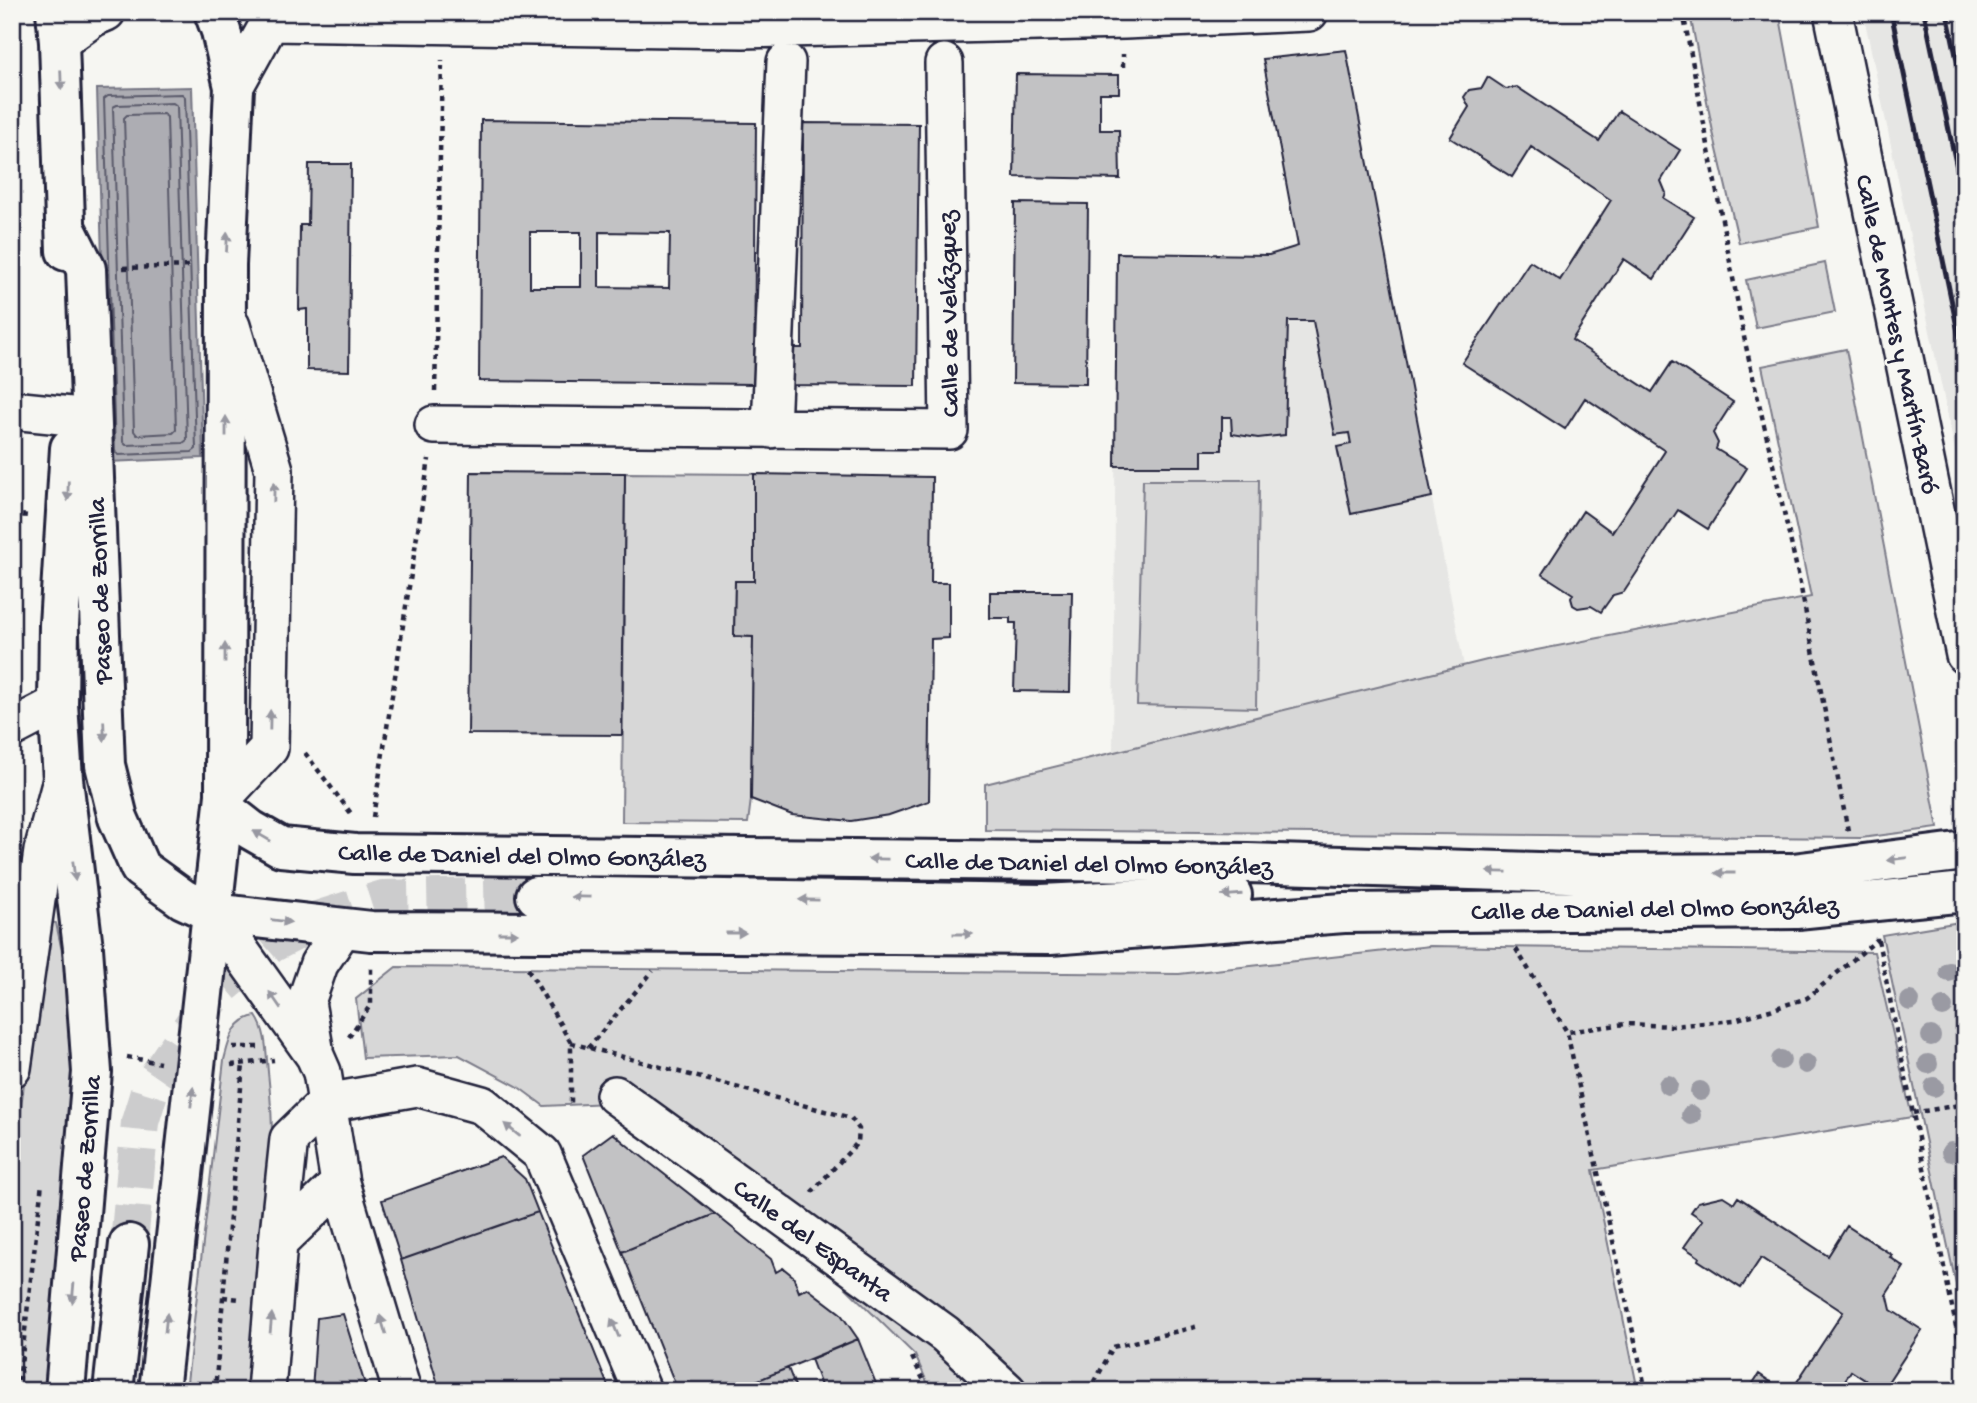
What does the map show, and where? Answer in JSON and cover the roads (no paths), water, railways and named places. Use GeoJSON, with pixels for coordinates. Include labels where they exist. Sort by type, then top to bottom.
{"type":"FeatureCollection","features":[{"type":"Feature","properties":{"kind":"main road"},"geometry":{"type":"LineString","coordinates":[[159,1391],[224,802],[226,265],[234,87],[214,12]]}},
{"type":"Feature","properties":{"kind":"main road","name":"Paseo de Zorrilla"},"geometry":{"type":"LineString","coordinates":[[58,27],[71,416],[59,625],[58,704],[63,779],[83,948],[92,1072],[65,1391]]}},
{"type":"Feature","properties":{"kind":"main road","name":"Paseo de Zorrilla"},"geometry":{"type":"LineString","coordinates":[[65,227],[86,269],[105,765],[118,818],[141,868],[183,899],[213,913]]}},
{"type":"Feature","properties":{"kind":"main road","name":"Calle de Daniel del Olmo González"},"geometry":{"type":"LineString","coordinates":[[224,802],[251,830],[281,847],[355,854],[1248,863],[1600,874],[1795,891],[1965,850]]}},
{"type":"Feature","properties":{"kind":"main road"},"geometry":{"type":"LineString","coordinates":[[536,896],[1042,904],[1192,898],[1387,884],[1445,871]]}},
{"type":"Feature","properties":{"kind":"main road","name":"Calle de Daniel del Olmo González"},"geometry":{"type":"LineString","coordinates":[[213,913],[371,931],[1050,935],[1344,912],[1795,891],[1965,892]]}},
{"type":"Feature","properties":{"kind":"main road"},"geometry":{"type":"LineString","coordinates":[[113,1391],[129,1244]]}},
{"type":"Feature","properties":{"kind":"street","name":"Paseo de Zorrilla"},"geometry":{"type":"LineString","coordinates":[[58,27],[106,12]]}},
{"type":"Feature","properties":{"kind":"street"},"geometry":{"type":"LineString","coordinates":[[234,87],[271,17],[745,20],[1309,12]]}},
{"type":"Feature","properties":{"kind":"street","name":"Calle de Montes y Martín-Baró"},"geometry":{"type":"LineString","coordinates":[[1833,12],[1965,655]]}},
{"type":"Feature","properties":{"kind":"street"},"geometry":{"type":"LineString","coordinates":[[771,429],[786,62]]}},
{"type":"Feature","properties":{"kind":"street","name":"Calle de Velázquez"},"geometry":{"type":"LineString","coordinates":[[434,425],[949,430],[944,63]]}},
{"type":"Feature","properties":{"kind":"street"},"geometry":{"type":"LineString","coordinates":[[12,410],[71,416]]}},
{"type":"Feature","properties":{"kind":"street"},"geometry":{"type":"LineString","coordinates":[[12,728],[58,704]]}},
{"type":"Feature","properties":{"kind":"street","name":"Paseo de Zorrilla"},"geometry":{"type":"LineString","coordinates":[[12,1068],[43,851],[63,779]]}},
{"type":"Feature","properties":{"kind":"street"},"geometry":{"type":"LineString","coordinates":[[213,913],[315,1056],[322,1072],[340,1184],[402,1391]]}},
{"type":"Feature","properties":{"kind":"street"},"geometry":{"type":"LineString","coordinates":[[315,1056],[306,1002],[319,964],[343,928]]}},
{"type":"Feature","properties":{"kind":"street"},"geometry":{"type":"LineString","coordinates":[[266,1391],[289,1139],[326,1103],[417,1087],[482,1105],[542,1154],[642,1391]]}},
{"type":"Feature","properties":{"kind":"street","name":"Calle del Espanta"},"geometry":{"type":"LineString","coordinates":[[615,1095],[945,1334],[1007,1391]]}},
{"type":"Feature","properties":{"kind":"street"},"geometry":{"type":"LineString","coordinates":[[278,1243],[340,1184]]}},
{"type":"Feature","properties":{"kind":"water"},"geometry":{"type":"Polygon","coordinates":[[[192,87],[203,458],[108,462],[97,89],[192,87]]]}},
{"type":"Feature","properties":{"kind":"tunnel"},"geometry":{"type":"LineString","coordinates":[[129,1244],[140,1122],[151,1086],[217,990],[271,944],[320,919],[383,899],[536,896]]}},
{"type":"Feature","properties":{"kind":"railway"},"geometry":{"type":"LineString","coordinates":[[1891,12],[1965,365]]}},
{"type":"Feature","properties":{"kind":"railway"},"geometry":{"type":"LineString","coordinates":[[1924,12],[1965,206]]}},
{"type":"Feature","properties":{"kind":"railway"},"geometry":{"type":"LineString","coordinates":[[1947,12],[1965,99]]}}]}
